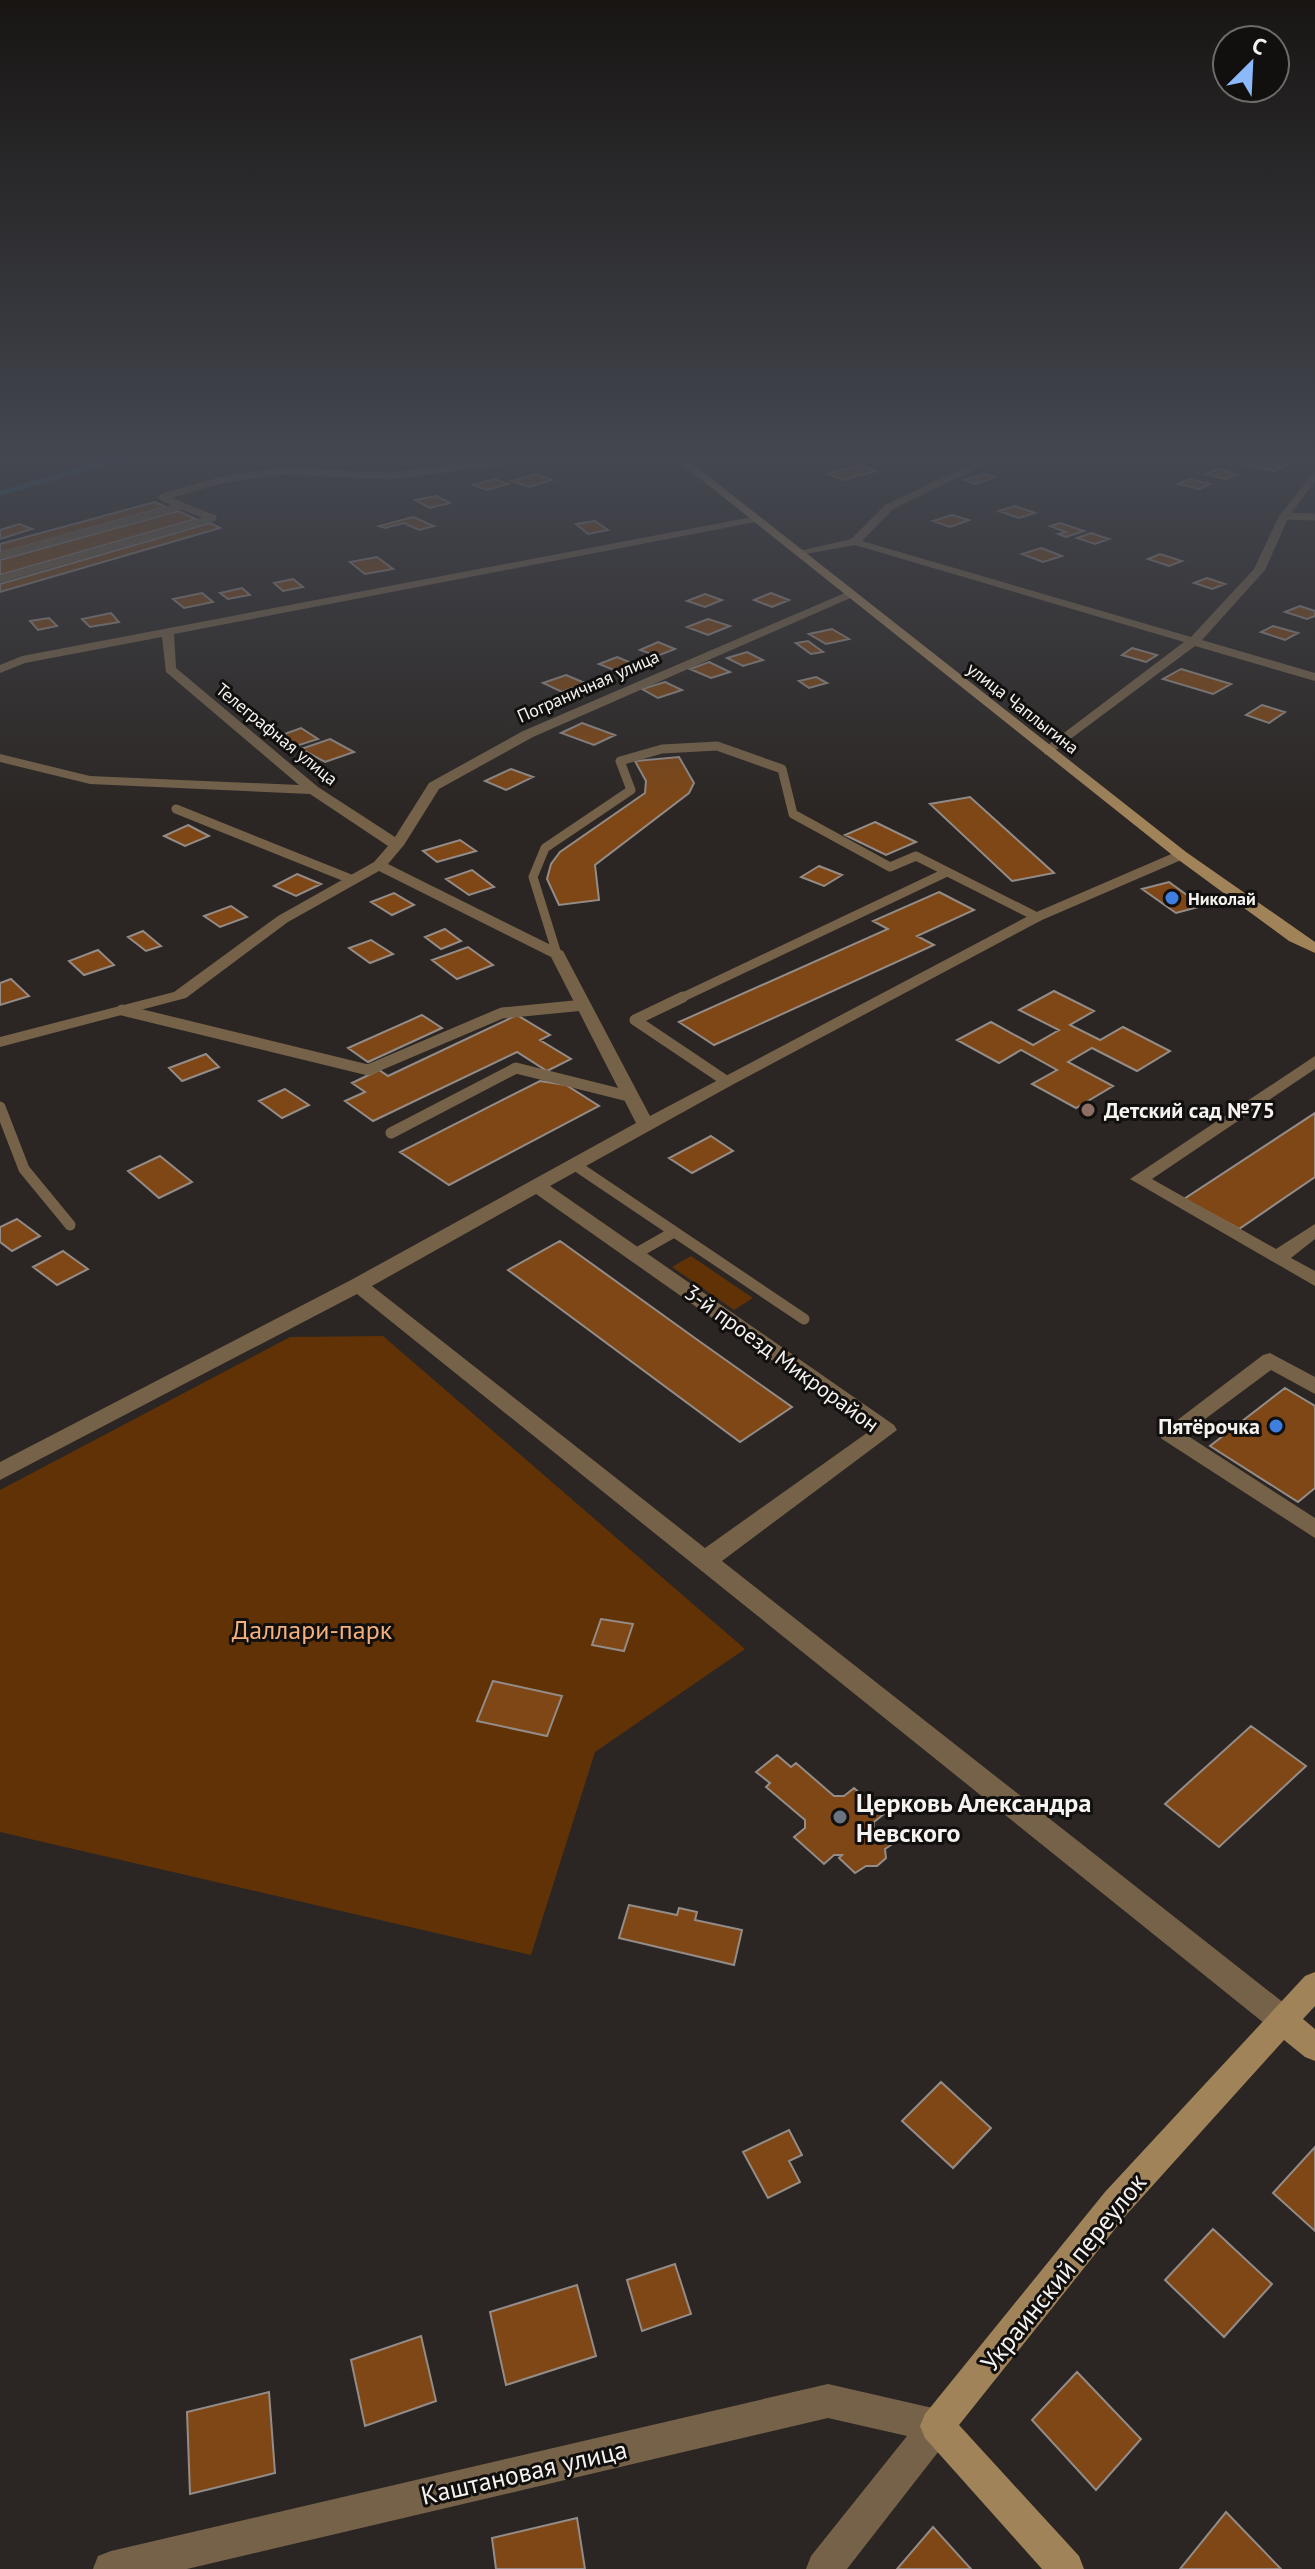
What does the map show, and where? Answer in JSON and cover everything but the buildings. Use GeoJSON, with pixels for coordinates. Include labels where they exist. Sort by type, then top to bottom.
{"type":"FeatureCollection","features":[{"type":"Feature","properties":{"kind":"main road","name":"улица Чаплыгина"},"geometry":{"type":"LineString","coordinates":[[830,577],[1181,855],[1295,938],[1315,948]]}},
{"type":"Feature","properties":{"kind":"main road","name":"Украинский переулок"},"geometry":{"type":"LineString","coordinates":[[937,2426],[1116,2203],[1315,1985]]}},
{"type":"Feature","properties":{"kind":"main road"},"geometry":{"type":"LineString","coordinates":[[1284,2021],[1315,2047]]}},
{"type":"Feature","properties":{"kind":"main road"},"geometry":{"type":"LineString","coordinates":[[937,2426],[1066,2569]]}},
{"type":"Feature","properties":{"kind":"street"},"geometry":{"type":"LineString","coordinates":[[0,669],[22,660],[453,577]]}},
{"type":"Feature","properties":{"kind":"street"},"geometry":{"type":"LineString","coordinates":[[974,577],[1315,677]]}},
{"type":"Feature","properties":{"kind":"street"},"geometry":{"type":"LineString","coordinates":[[1049,751],[1194,641],[1253,577]]}},
{"type":"Feature","properties":{"kind":"street","name":"Пограничная улица"},"geometry":{"type":"LineString","coordinates":[[0,1042],[180,995],[283,919],[379,865],[397,845],[434,786],[528,734],[851,594]]}},
{"type":"Feature","properties":{"kind":"street","name":"Телеграфная улица"},"geometry":{"type":"LineString","coordinates":[[168,631],[170,669],[313,790],[397,845]]}},
{"type":"Feature","properties":{"kind":"street"},"geometry":{"type":"LineString","coordinates":[[0,758],[90,780],[313,790]]}},
{"type":"Feature","properties":{"kind":"street"},"geometry":{"type":"LineString","coordinates":[[0,1472],[358,1285],[726,1081],[1037,917],[1181,855]]}},
{"type":"Feature","properties":{"kind":"street"},"geometry":{"type":"LineString","coordinates":[[379,865],[557,954],[646,1125]]}},
{"type":"Feature","properties":{"kind":"street"},"geometry":{"type":"LineString","coordinates":[[1315,1061],[1139,1179],[1315,1280]]}},
{"type":"Feature","properties":{"kind":"street","name":"3-й проезд Микрорайон"},"geometry":{"type":"LineString","coordinates":[[537,1186],[886,1430],[706,1560]]}},
{"type":"Feature","properties":{"kind":"street"},"geometry":{"type":"LineString","coordinates":[[1277,1258],[1315,1230]]}},
{"type":"Feature","properties":{"kind":"street"},"geometry":{"type":"LineString","coordinates":[[358,1285],[1284,2021]]}},
{"type":"Feature","properties":{"kind":"street"},"geometry":{"type":"LineString","coordinates":[[1315,1387],[1270,1360],[1170,1434],[1315,1529]]}},
{"type":"Feature","properties":{"kind":"street","name":"Каштановая улица"},"geometry":{"type":"LineString","coordinates":[[111,2569],[828,2401],[937,2426]]}},
{"type":"Feature","properties":{"kind":"street","name":"Украинский переулок"},"geometry":{"type":"LineString","coordinates":[[824,2569],[937,2426]]}},
{"type":"Feature","properties":{"kind":"lane"},"geometry":{"type":"LineString","coordinates":[[557,954],[533,877],[545,848],[631,790],[620,761],[662,749],[717,746],[782,769],[793,814],[890,867],[916,856],[1037,917]]}},
{"type":"Feature","properties":{"kind":"lane"},"geometry":{"type":"LineString","coordinates":[[176,809],[353,880]]}},
{"type":"Feature","properties":{"kind":"lane"},"geometry":{"type":"LineString","coordinates":[[726,1081],[635,1020],[947,872]]}},
{"type":"Feature","properties":{"kind":"lane"},"geometry":{"type":"LineString","coordinates":[[122,1010],[368,1070],[502,1013],[584,1005]]}},
{"type":"Feature","properties":{"kind":"lane"},"geometry":{"type":"LineString","coordinates":[[391,1133],[516,1068],[632,1097]]}},
{"type":"Feature","properties":{"kind":"lane"},"geometry":{"type":"LineString","coordinates":[[0,1107],[24,1169],[70,1225]]}},
{"type":"Feature","properties":{"kind":"lane"},"geometry":{"type":"LineString","coordinates":[[575,1165],[804,1319]]}},
{"type":"Feature","properties":{"kind":"lane"},"geometry":{"type":"LineString","coordinates":[[635,1254],[674,1232]]}},
{"type":"Feature","properties":{"kind":"green space"},"geometry":{"type":"Polygon","coordinates":[[[691,1256],[753,1298],[734,1310],[672,1267],[691,1256]]]}},
{"type":"Feature","properties":{"kind":"green space","name":"Даллари-парк"},"geometry":{"type":"Polygon","coordinates":[[[383,1336],[745,1649],[595,1752],[531,1955],[0,1832],[0,1490],[290,1337],[383,1336]]]}},
{"type":"Feature","properties":{"kind":"place","name":"Николай"},"geometry":{"type":"Point","coordinates":[1172,898]}},
{"type":"Feature","properties":{"kind":"place","name":"Детский сад №75"},"geometry":{"type":"Point","coordinates":[1088,1110]}},
{"type":"Feature","properties":{"kind":"place","name":"Пятёрочка"},"geometry":{"type":"Point","coordinates":[1276,1426]}},
{"type":"Feature","properties":{"kind":"place","name":"Церковь Александра Невского"},"geometry":{"type":"Point","coordinates":[840,1817]}}]}
